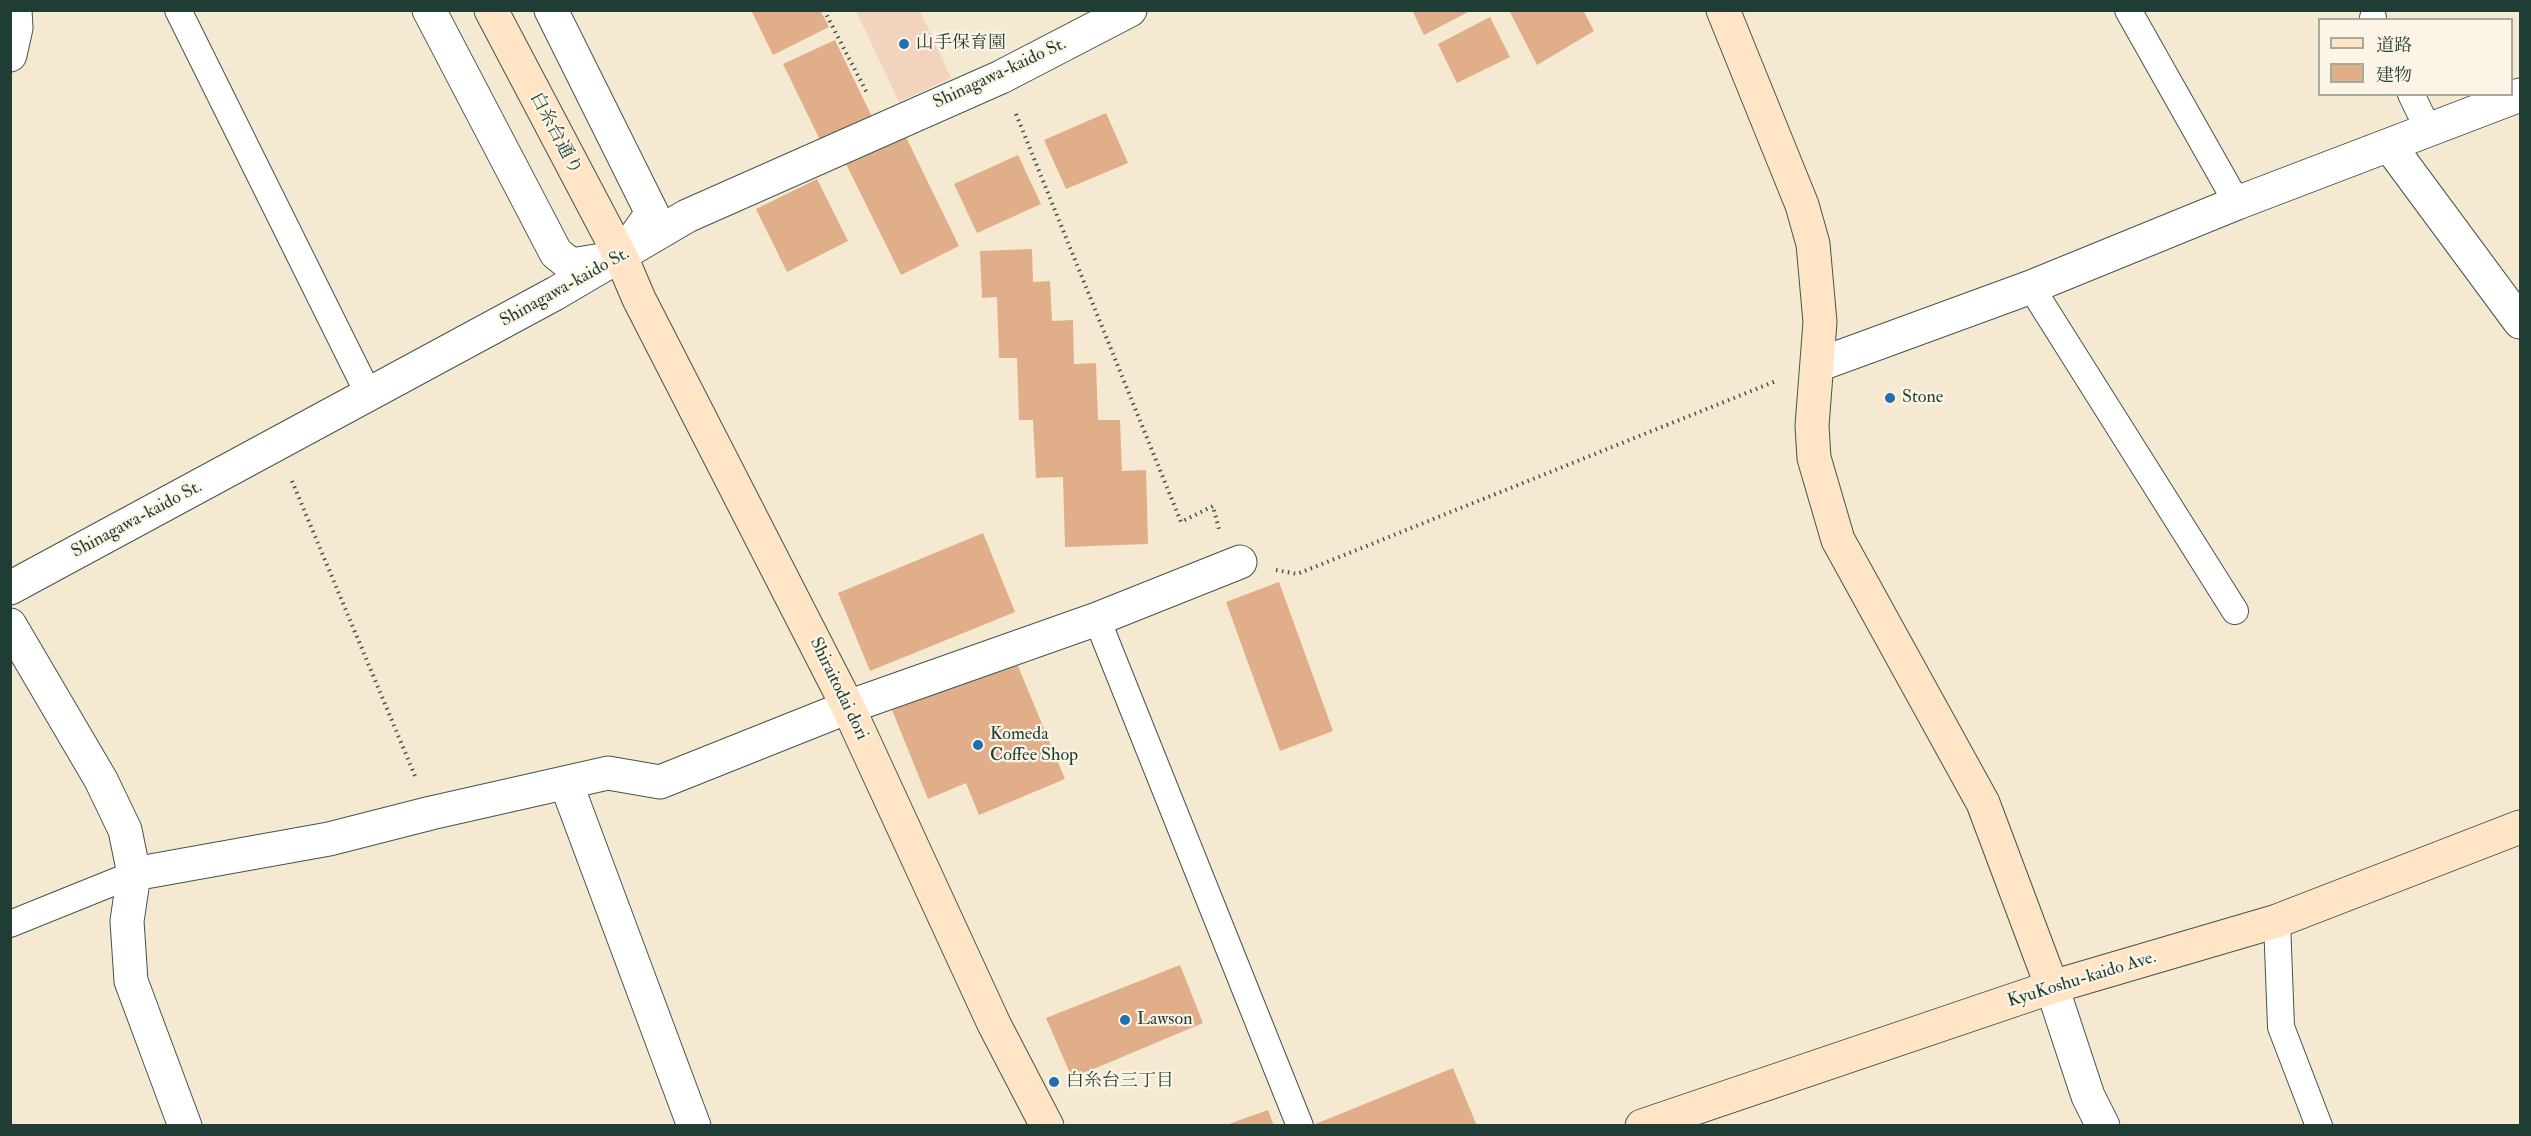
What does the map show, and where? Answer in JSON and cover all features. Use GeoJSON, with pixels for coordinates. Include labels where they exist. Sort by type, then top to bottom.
{"type":"FeatureCollection","features":[{"type":"Feature","properties":{"kind":"street"},"geometry":{"type":"LineString","coordinates":[[429,10],[556,253],[572,265],[621,257],[652,213],[551,10]]}},
{"type":"Feature","properties":{"kind":"street","name":"白糸台通り"},"geometry":{"type":"LineString","coordinates":[[491,10],[621,257]]}},
{"type":"Feature","properties":{"kind":"street","name":"Shinagawa-kaido St."},"geometry":{"type":"LineString","coordinates":[[10,588],[621,257],[687,216],[1001,77],[1130,10]]}},
{"type":"Feature","properties":{"kind":"street"},"geometry":{"type":"LineString","coordinates":[[1723,10],[1802,205],[1813,244],[1820,322],[1812,426],[1814,458],[1838,540],[1983,802],[2052,987],[2088,1096],[2103,1125]]}},
{"type":"Feature","properties":{"kind":"street"},"geometry":{"type":"LineString","coordinates":[[1818,364],[2031,288],[2237,203],[2520,95]]}},
{"type":"Feature","properties":{"kind":"street"},"geometry":{"type":"LineString","coordinates":[[2389,145],[2520,322]]}},
{"type":"Feature","properties":{"kind":"street","name":"Shiraitodai dori"},"geometry":{"type":"LineString","coordinates":[[621,257],[639,299],[848,707],[994,1024],[1047,1125]]}},
{"type":"Feature","properties":{"kind":"street"},"geometry":{"type":"LineString","coordinates":[[134,874],[329,839],[431,813],[608,773],[660,782],[848,707],[1097,619],[1234,564]]}},
{"type":"Feature","properties":{"kind":"street"},"geometry":{"type":"LineString","coordinates":[[10,625],[101,780],[124,830],[134,874],[127,921],[131,981],[185,1125]]}},
{"type":"Feature","properties":{"kind":"street"},"geometry":{"type":"LineString","coordinates":[[566,783],[694,1125]]}},
{"type":"Feature","properties":{"kind":"street","name":"KyuKoshu-kaido Ave."},"geometry":{"type":"LineString","coordinates":[[1642,1125],[2052,987],[2277,921],[2520,827]]}},
{"type":"Feature","properties":{"kind":"lane"},"geometry":{"type":"LineString","coordinates":[[178,10],[369,395]]}},
{"type":"Feature","properties":{"kind":"lane"},"geometry":{"type":"LineString","coordinates":[[2127,10],[2237,203]]}},
{"type":"Feature","properties":{"kind":"lane"},"geometry":{"type":"LineString","coordinates":[[2412,96],[2428,129]]}},
{"type":"Feature","properties":{"kind":"lane"},"geometry":{"type":"LineString","coordinates":[[2031,288],[2235,611]]}},
{"type":"Feature","properties":{"kind":"lane"},"geometry":{"type":"LineString","coordinates":[[1097,619],[1300,1125]]}},
{"type":"Feature","properties":{"kind":"lane"},"geometry":{"type":"LineString","coordinates":[[10,924],[134,874]]}},
{"type":"Feature","properties":{"kind":"lane"},"geometry":{"type":"LineString","coordinates":[[2277,921],[2281,1027],[2319,1125]]}},
{"type":"Feature","properties":{"kind":"path"},"geometry":{"type":"LineString","coordinates":[[824,10],[884,127]]}},
{"type":"Feature","properties":{"kind":"path"},"geometry":{"type":"LineString","coordinates":[[1001,77],[1181,522],[1213,506],[1234,564],[1297,574],[1818,364]]}},
{"type":"Feature","properties":{"kind":"path"},"geometry":{"type":"LineString","coordinates":[[277,444],[431,813]]}},
{"type":"Feature","properties":{"kind":"shaded area","name":"山手保育園"},"geometry":{"type":"Polygon","coordinates":[[[856,11],[920,11],[951,78],[899,102],[856,11]]]}},
{"type":"Feature","properties":{"kind":"building"},"geometry":{"type":"Polygon","coordinates":[[[751,10],[820,10],[829,27],[773,55],[751,10]]]}},
{"type":"Feature","properties":{"kind":"building"},"geometry":{"type":"Polygon","coordinates":[[[1412,10],[1472,10],[1424,35],[1412,10]]]}},
{"type":"Feature","properties":{"kind":"building"},"geometry":{"type":"Polygon","coordinates":[[[1509,10],[1583,10],[1594,31],[1537,65],[1509,10]]]}},
{"type":"Feature","properties":{"kind":"building"},"geometry":{"type":"Polygon","coordinates":[[[1490,17],[1510,57],[1457,83],[1438,44],[1490,17]]]}},
{"type":"Feature","properties":{"kind":"building"},"geometry":{"type":"Polygon","coordinates":[[[835,40],[874,121],[823,146],[783,64],[835,40]]]}},
{"type":"Feature","properties":{"kind":"building"},"geometry":{"type":"Polygon","coordinates":[[[1106,113],[1128,163],[1066,189],[1044,140],[1106,113]]]}},
{"type":"Feature","properties":{"kind":"building"},"geometry":{"type":"Polygon","coordinates":[[[904,133],[959,246],[901,275],[845,162],[904,133]]]}},
{"type":"Feature","properties":{"kind":"building"},"geometry":{"type":"Polygon","coordinates":[[[1018,155],[1041,204],[977,233],[954,184],[1018,155]]]}},
{"type":"Feature","properties":{"kind":"building"},"geometry":{"type":"Polygon","coordinates":[[[817,179],[848,241],[787,272],[756,209],[817,179]]]}},
{"type":"Feature","properties":{"kind":"building"},"geometry":{"type":"Polygon","coordinates":[[[1032,249],[1033,282],[1050,281],[1052,321],[1073,320],[1074,364],[1096,363],[1098,420],[1120,420],[1122,471],[1146,470],[1148,544],[1065,547],[1063,477],[1036,478],[1033,420],[1019,420],[1017,358],[999,358],[997,297],[982,298],[980,251],[1032,249]]]}},
{"type":"Feature","properties":{"kind":"building"},"geometry":{"type":"Polygon","coordinates":[[[983,533],[1015,612],[870,671],[838,593],[983,533]]]}},
{"type":"Feature","properties":{"kind":"building"},"geometry":{"type":"Polygon","coordinates":[[[1279,582],[1333,731],[1280,751],[1226,602],[1279,582]]]}},
{"type":"Feature","properties":{"kind":"building","name":"Komeda Coffee Shop"},"geometry":{"type":"Polygon","coordinates":[[[1015,659],[1065,779],[979,815],[966,783],[928,799],[892,710],[1015,659]]]}},
{"type":"Feature","properties":{"kind":"building","name":"Lawson"},"geometry":{"type":"Polygon","coordinates":[[[1180,965],[1203,1023],[1072,1078],[1046,1018],[1180,965]]]}},
{"type":"Feature","properties":{"kind":"building"},"geometry":{"type":"Polygon","coordinates":[[[1453,1068],[1477,1126],[1313,1126],[1313,1125],[1453,1068]]]}},
{"type":"Feature","properties":{"kind":"building"},"geometry":{"type":"Polygon","coordinates":[[[1268,1110],[1274,1126],[1226,1126],[1226,1125],[1268,1110]]]}},
{"type":"Feature","properties":{"kind":"place","name":"山手保育園"},"geometry":{"type":"Point","coordinates":[904,44]}},
{"type":"Feature","properties":{"kind":"place","name":"Stone"},"geometry":{"type":"Point","coordinates":[1890,398]}},
{"type":"Feature","properties":{"kind":"place","name":"Komeda Coffee Shop"},"geometry":{"type":"Point","coordinates":[978,745]}},
{"type":"Feature","properties":{"kind":"place","name":"Lawson"},"geometry":{"type":"Point","coordinates":[1125,1020]}},
{"type":"Feature","properties":{"kind":"place","name":"白糸台三丁目"},"geometry":{"type":"Point","coordinates":[1054,1082]}}]}
